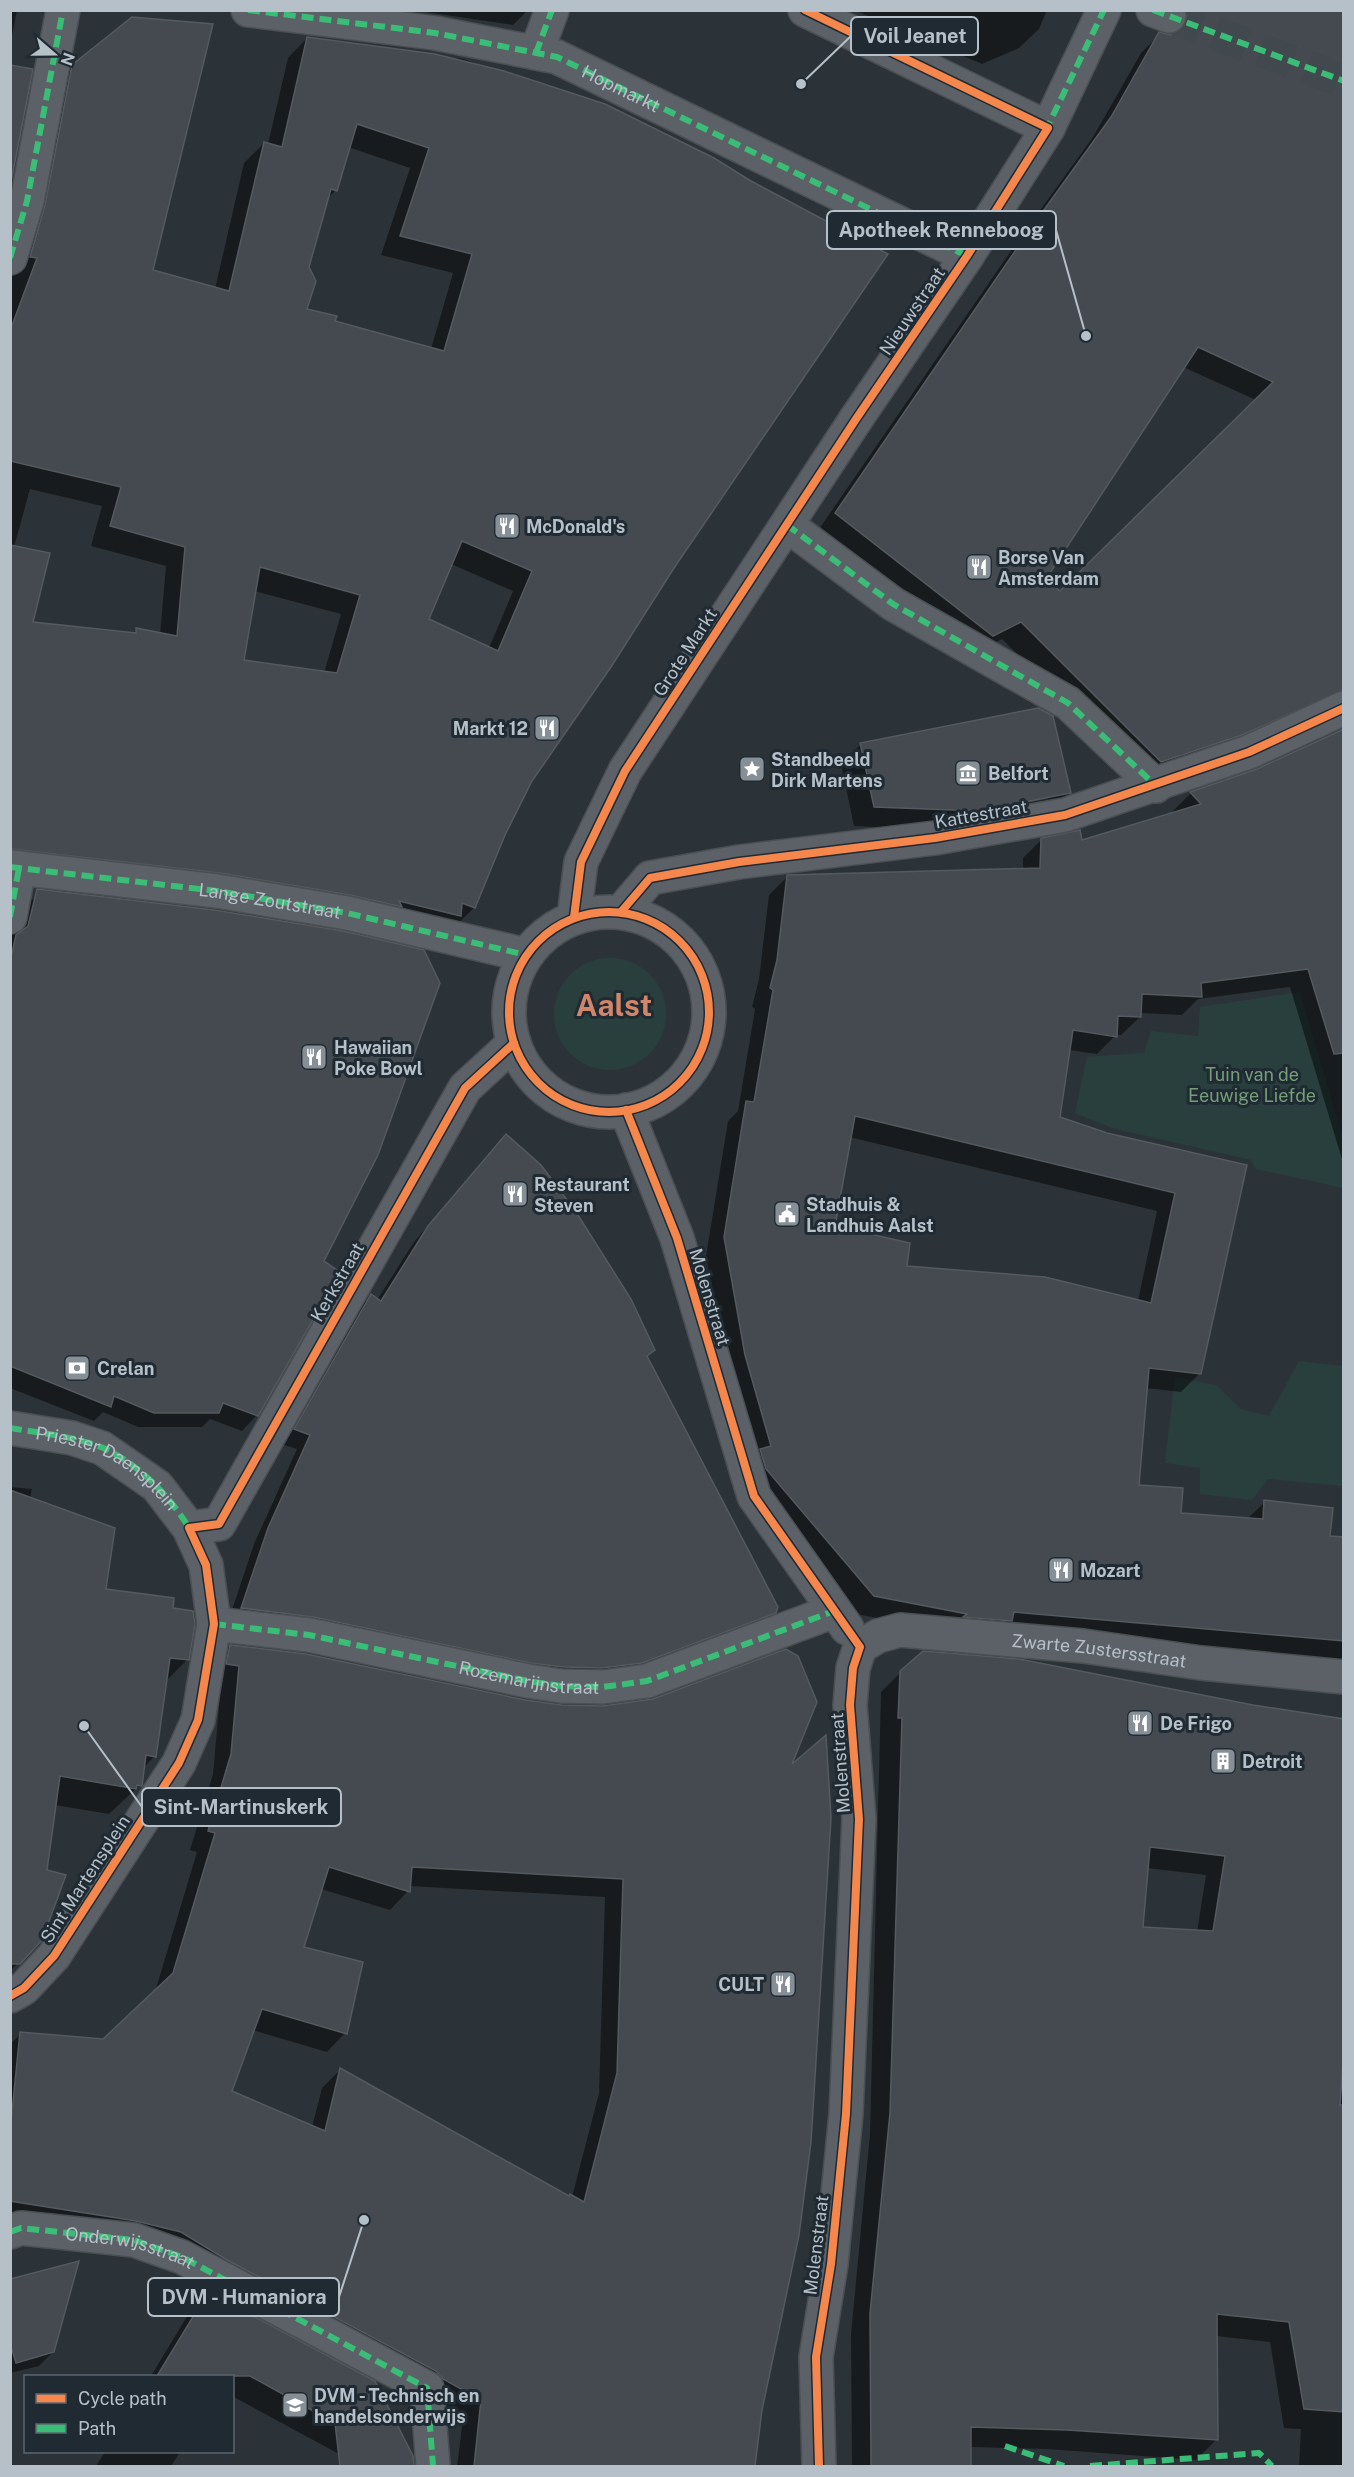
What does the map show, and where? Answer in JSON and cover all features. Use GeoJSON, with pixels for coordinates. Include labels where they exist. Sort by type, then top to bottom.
{"type":"FeatureCollection","features":[{"type":"Feature","properties":{"kind":"street"},"geometry":{"type":"LineString","coordinates":[[10,258],[27,201],[63,10]]}},
{"type":"Feature","properties":{"kind":"street","name":"Hopmarkt"},"geometry":{"type":"LineString","coordinates":[[248,10],[435,33],[557,57],[967,256]]}},
{"type":"Feature","properties":{"kind":"street"},"geometry":{"type":"LineString","coordinates":[[536,53],[552,10]]}},
{"type":"Feature","properties":{"kind":"street"},"geometry":{"type":"LineString","coordinates":[[805,10],[1048,128]]}},
{"type":"Feature","properties":{"kind":"street","name":"Nieuwstraat"},"geometry":{"type":"LineString","coordinates":[[856,419],[967,256],[1048,128],[1104,10]]}},
{"type":"Feature","properties":{"kind":"street","name":"Grote Markt"},"geometry":{"type":"LineString","coordinates":[[574,917],[581,862],[625,771],[856,419]]}},
{"type":"Feature","properties":{"kind":"street"},"geometry":{"type":"LineString","coordinates":[[787,525],[893,604],[1068,703],[1156,786]]}},
{"type":"Feature","properties":{"kind":"street","name":"Kattestraat"},"geometry":{"type":"LineString","coordinates":[[621,912],[650,878],[739,862],[935,838],[1065,815],[1156,786],[1249,752],[1344,708]]}},
{"type":"Feature","properties":{"kind":"street"},"geometry":{"type":"LineString","coordinates":[[10,917],[14,868]]}},
{"type":"Feature","properties":{"kind":"street","name":"Lange Zoutstraat"},"geometry":{"type":"LineString","coordinates":[[14,868],[217,891],[347,914],[526,955]]}},
{"type":"Feature","properties":{"kind":"street"},"geometry":{"type":"LineString","coordinates":[[597,911],[621,912],[665,928],[694,958],[707,988],[709,1020],[701,1052],[684,1080],[658,1100],[626,1110],[598,1112],[571,1104],[546,1090],[527,1068],[514,1043],[508,1013],[513,983],[526,955],[547,933],[574,917],[597,911]]}},
{"type":"Feature","properties":{"kind":"street","name":"Kerkstraat"},"geometry":{"type":"LineString","coordinates":[[189,1528],[219,1524],[465,1088],[514,1043]]}},
{"type":"Feature","properties":{"kind":"street","name":"Molenstraat"},"geometry":{"type":"LineString","coordinates":[[626,1110],[677,1238],[754,1496],[860,1647],[853,1668],[850,1705],[859,1819],[846,2114],[831,2264],[816,2357],[819,2466]]}},
{"type":"Feature","properties":{"kind":"street","name":"Priester Daensplein"},"geometry":{"type":"LineString","coordinates":[[10,1428],[72,1438],[102,1448],[157,1486],[189,1528]]}},
{"type":"Feature","properties":{"kind":"street","name":"Sint Martensplein"},"geometry":{"type":"LineString","coordinates":[[10,1996],[24,1988],[54,1956],[179,1763],[198,1720],[214,1624],[206,1565],[189,1528]]}},
{"type":"Feature","properties":{"kind":"street","name":"Rozemarijnstraat"},"geometry":{"type":"LineString","coordinates":[[214,1624],[309,1635],[550,1684],[603,1687],[646,1681],[834,1611]]}},
{"type":"Feature","properties":{"kind":"street","name":"Zwarte Zustersstraat"},"geometry":{"type":"LineString","coordinates":[[860,1647],[878,1636],[900,1630],[1083,1646],[1201,1663],[1344,1677]]}},
{"type":"Feature","properties":{"kind":"street","name":"Onderwijsstraat"},"geometry":{"type":"LineString","coordinates":[[10,2232],[21,2228],[134,2240],[182,2257],[427,2388],[433,2466]]}},
{"type":"Feature","properties":{"kind":"green space"},"geometry":{"type":"Polygon","coordinates":[[[610,958],[632,962],[650,974],[662,992],[666,1014],[662,1036],[650,1054],[632,1066],[610,1070],[588,1066],[570,1054],[558,1036],[554,1014],[558,992],[570,974],[588,962],[610,958]]]}},
{"type":"Feature","properties":{"kind":"green space","name":"Tuin van de Eeuwige Liefde"},"geometry":{"type":"Polygon","coordinates":[[[1300,992],[1343,1138],[1343,1188],[1256,1169],[1251,1160],[1112,1128],[1075,1113],[1087,1057],[1144,1053],[1151,1031],[1198,1036],[1200,1007],[1300,992]]]}},
{"type":"Feature","properties":{"kind":"green space"},"geometry":{"type":"Polygon","coordinates":[[[1299,1361],[1343,1366],[1343,1486],[1268,1479],[1252,1500],[1200,1494],[1200,1468],[1165,1463],[1175,1377],[1216,1385],[1241,1409],[1269,1416],[1299,1361]]]}},
{"type":"Feature","properties":{"kind":"building"},"geometry":{"type":"Polygon","coordinates":[[[1186,10],[1344,10],[1344,690],[1242,735],[1161,762],[1021,622],[993,636],[835,513],[1033,225],[1111,117],[1159,32],[1171,35],[1180,31],[1187,22],[1186,10]],[[1198,347],[1046,579],[1060,591],[1273,382],[1198,347]]]}},
{"type":"Feature","properties":{"kind":"building"},"geometry":{"type":"Polygon","coordinates":[[[132,17],[213,24],[153,270],[229,291],[264,142],[282,147],[307,37],[435,54],[504,71],[605,104],[714,158],[751,181],[888,254],[532,781],[505,835],[475,908],[462,903],[461,916],[399,901],[402,907],[350,895],[220,873],[10,849],[10,545],[50,553],[33,622],[136,633],[136,628],[177,636],[185,547],[110,526],[121,487],[10,461],[10,331],[37,258],[30,257],[45,205],[72,65],[132,17]],[[357,124],[337,191],[331,189],[309,267],[316,281],[307,309],[337,316],[335,321],[444,351],[472,254],[400,236],[429,148],[357,124]],[[462,541],[429,619],[498,651],[532,571],[462,541]],[[260,567],[244,660],[337,673],[360,595],[260,567]]]}},
{"type":"Feature","properties":{"kind":"building"},"geometry":{"type":"Polygon","coordinates":[[[10,65],[33,69],[10,187],[10,65]]]}},
{"type":"Feature","properties":{"kind":"building","name":"Belfort"},"geometry":{"type":"Polygon","coordinates":[[[1038,708],[1053,716],[1071,793],[979,811],[874,807],[860,743],[1038,708]]]}},
{"type":"Feature","properties":{"kind":"building"},"geometry":{"type":"Polygon","coordinates":[[[1344,729],[1344,1053],[1334,1054],[1308,969],[1201,983],[1202,997],[1142,994],[1141,1017],[1118,1016],[1117,1037],[1073,1030],[1060,1117],[1107,1133],[1247,1165],[1201,1374],[1149,1368],[1139,1485],[1183,1488],[1181,1513],[1263,1519],[1264,1500],[1333,1508],[1330,1536],[1344,1537],[1344,1641],[1014,1612],[1012,1621],[963,1617],[967,1614],[874,1596],[766,1469],[760,1449],[771,1446],[745,1355],[724,1237],[746,1101],[754,1102],[773,990],[770,988],[777,960],[787,875],[1040,868],[1041,838],[1080,830],[1082,840],[1201,804],[1190,792],[1257,769],[1344,729]],[[855,1116],[835,1226],[910,1243],[907,1266],[1045,1277],[1151,1303],[1175,1193],[855,1116]]]}},
{"type":"Feature","properties":{"kind":"building"},"geometry":{"type":"Polygon","coordinates":[[[37,889],[214,910],[343,931],[424,950],[440,983],[378,1155],[324,1261],[340,1272],[258,1416],[223,1403],[219,1413],[154,1413],[114,1396],[111,1407],[10,1366],[10,962],[16,935],[28,926],[37,889]]]}},
{"type":"Feature","properties":{"kind":"building"},"geometry":{"type":"Polygon","coordinates":[[[506,1134],[541,1165],[576,1212],[631,1299],[655,1350],[647,1356],[778,1607],[776,1613],[642,1663],[602,1668],[531,1663],[313,1617],[241,1608],[268,1528],[310,1435],[294,1429],[371,1294],[381,1301],[428,1226],[506,1134]]]}},
{"type":"Feature","properties":{"kind":"building"},"geometry":{"type":"Polygon","coordinates":[[[10,1490],[115,1528],[106,1589],[174,1598],[173,1608],[193,1611],[195,1624],[189,1660],[170,1658],[156,1757],[146,1755],[142,1786],[137,1785],[136,1789],[60,1776],[47,1870],[66,1875],[42,1940],[20,1964],[10,1964],[10,1490]]]}},
{"type":"Feature","properties":{"kind":"building"},"geometry":{"type":"Polygon","coordinates":[[[230,1645],[306,1654],[525,1700],[561,1705],[603,1706],[653,1699],[786,1649],[798,1656],[817,1702],[792,1764],[826,1735],[831,1818],[811,2142],[799,2235],[762,2410],[755,2466],[474,2466],[481,2400],[443,2379],[436,2371],[227,2260],[181,2232],[136,2221],[10,2201],[10,2132],[20,2032],[103,2039],[173,1973],[215,1833],[208,1831],[231,1754],[239,1666],[226,1664],[230,1645]],[[329,1867],[304,1947],[363,1962],[347,2034],[262,2009],[232,2091],[325,2131],[340,2068],[569,2196],[570,2194],[584,2202],[617,2073],[623,1879],[412,1867],[410,1892],[329,1867]]]}},
{"type":"Feature","properties":{"kind":"building"},"geometry":{"type":"Polygon","coordinates":[[[923,1651],[1019,1659],[1253,1705],[1344,1719],[1344,2049],[1340,2105],[1344,2105],[1344,2412],[1304,2409],[1289,2322],[1217,2314],[1218,2440],[1067,2430],[971,2427],[971,2466],[871,2466],[870,2313],[890,2113],[902,1718],[898,1718],[900,1671],[923,1651]],[[1150,1847],[1143,1927],[1213,1931],[1225,1856],[1150,1847]]]}},
{"type":"Feature","properties":{"kind":"building"},"geometry":{"type":"Polygon","coordinates":[[[79,2261],[54,2352],[16,2363],[10,2343],[10,2279],[79,2261]]]}},
{"type":"Feature","properties":{"kind":"building"},"geometry":{"type":"Polygon","coordinates":[[[208,2292],[375,2381],[413,2456],[414,2466],[340,2466],[335,2423],[250,2376],[158,2375],[208,2292]]]}},
{"type":"Feature","properties":{"kind":"tunnel"},"geometry":{"type":"LineString","coordinates":[[1169,16],[1344,81]]}},
{"type":"Feature","properties":{"kind":"marked path"},"geometry":{"type":"LineString","coordinates":[[10,258],[27,201],[63,10]]}},
{"type":"Feature","properties":{"kind":"marked path"},"geometry":{"type":"LineString","coordinates":[[248,10],[435,33],[557,57],[967,256]]}},
{"type":"Feature","properties":{"kind":"marked path"},"geometry":{"type":"LineString","coordinates":[[536,53],[552,10]]}},
{"type":"Feature","properties":{"kind":"marked path"},"geometry":{"type":"LineString","coordinates":[[1045,132],[1104,10]]}},
{"type":"Feature","properties":{"kind":"marked path"},"geometry":{"type":"LineString","coordinates":[[1153,10],[1344,81]]}},
{"type":"Feature","properties":{"kind":"marked path"},"geometry":{"type":"LineString","coordinates":[[787,525],[893,604],[1068,703],[1156,786]]}},
{"type":"Feature","properties":{"kind":"marked path"},"geometry":{"type":"LineString","coordinates":[[10,867],[217,891],[347,913],[526,955]]}},
{"type":"Feature","properties":{"kind":"marked path"},"geometry":{"type":"LineString","coordinates":[[10,917],[19,868]]}},
{"type":"Feature","properties":{"kind":"marked path"},"geometry":{"type":"LineString","coordinates":[[10,1428],[79,1440],[114,1454],[152,1482],[174,1506],[191,1531]]}},
{"type":"Feature","properties":{"kind":"marked path"},"geometry":{"type":"LineString","coordinates":[[214,1624],[309,1635],[528,1681],[561,1686],[603,1687],[647,1681],[834,1611]]}},
{"type":"Feature","properties":{"kind":"marked path"},"geometry":{"type":"LineString","coordinates":[[10,2232],[21,2228],[134,2240],[182,2257],[427,2388],[433,2466]]}},
{"type":"Feature","properties":{"kind":"marked path"},"geometry":{"type":"LineString","coordinates":[[1005,2446],[1064,2466]]}},
{"type":"Feature","properties":{"kind":"marked path"},"geometry":{"type":"LineString","coordinates":[[1090,2466],[1259,2453],[1272,2466]]}},
{"type":"Feature","properties":{"kind":"cycle path"},"geometry":{"type":"LineString","coordinates":[[574,917],[581,862],[625,771],[856,419],[967,256],[1048,128],[805,10]]}},
{"type":"Feature","properties":{"kind":"cycle path"},"geometry":{"type":"LineString","coordinates":[[621,912],[650,878],[739,862],[935,838],[1065,815],[1249,752],[1344,708]]}},
{"type":"Feature","properties":{"kind":"cycle path"},"geometry":{"type":"LineString","coordinates":[[609,912],[628,914],[656,924],[686,949],[701,974],[707,993],[709,1012],[707,1031],[697,1059],[672,1089],[647,1104],[628,1110],[609,1112],[590,1110],[562,1100],[532,1075],[517,1050],[511,1031],[509,1012],[511,993],[521,965],[546,935],[571,920],[590,914],[609,912]]}},
{"type":"Feature","properties":{"kind":"cycle path"},"geometry":{"type":"LineString","coordinates":[[10,1996],[24,1988],[54,1956],[179,1763],[198,1720],[214,1624],[206,1565],[189,1528],[219,1524],[465,1088],[514,1043]]}},
{"type":"Feature","properties":{"kind":"cycle path"},"geometry":{"type":"LineString","coordinates":[[626,1110],[677,1238],[754,1496],[860,1647],[853,1668],[850,1705],[859,1819],[846,2114],[831,2264],[816,2357],[819,2466]]}},
{"type":"Feature","properties":{"kind":"place","name":"Voil Jeanet"},"geometry":{"type":"Point","coordinates":[801,84]}},
{"type":"Feature","properties":{"kind":"place","name":"Apotheek Renneboog"},"geometry":{"type":"Point","coordinates":[1086,336]}},
{"type":"Feature","properties":{"kind":"place","name":"McDonald's"},"geometry":{"type":"Point","coordinates":[507,526]}},
{"type":"Feature","properties":{"kind":"place","name":"Borse Van Amsterdam"},"geometry":{"type":"Point","coordinates":[979,567]}},
{"type":"Feature","properties":{"kind":"place","name":"Markt 12"},"geometry":{"type":"Point","coordinates":[547,728]}},
{"type":"Feature","properties":{"kind":"place","name":"Standbeeld Dirk Martens"},"geometry":{"type":"Point","coordinates":[752,769]}},
{"type":"Feature","properties":{"kind":"place","name":"Belfort"},"geometry":{"type":"Point","coordinates":[968,773]}},
{"type":"Feature","properties":{"kind":"place","name":"Hawaiian Poke Bowl"},"geometry":{"type":"Point","coordinates":[314,1057]}},
{"type":"Feature","properties":{"kind":"place","name":"Restaurant Steven"},"geometry":{"type":"Point","coordinates":[515,1194]}},
{"type":"Feature","properties":{"kind":"place","name":"Stadhuis & Landhuis Aalst"},"geometry":{"type":"Point","coordinates":[787,1214]}},
{"type":"Feature","properties":{"kind":"place","name":"Crelan"},"geometry":{"type":"Point","coordinates":[77,1368]}},
{"type":"Feature","properties":{"kind":"place","name":"Mozart"},"geometry":{"type":"Point","coordinates":[1061,1570]}},
{"type":"Feature","properties":{"kind":"place","name":"De Frigo"},"geometry":{"type":"Point","coordinates":[1140,1723]}},
{"type":"Feature","properties":{"kind":"place","name":"Sint-Martinuskerk"},"geometry":{"type":"Point","coordinates":[84,1726]}},
{"type":"Feature","properties":{"kind":"place","name":"Detroit"},"geometry":{"type":"Point","coordinates":[1223,1761]}},
{"type":"Feature","properties":{"kind":"place","name":"CULT"},"geometry":{"type":"Point","coordinates":[783,1984]}},
{"type":"Feature","properties":{"kind":"place","name":"DVM - Humaniora"},"geometry":{"type":"Point","coordinates":[364,2220]}},
{"type":"Feature","properties":{"kind":"place","name":"DVM - Technisch en handelsonderwijs"},"geometry":{"type":"Point","coordinates":[295,2405]}},
{"type":"Feature","properties":{"kind":"district","name":"Aalst"},"geometry":{"type":"Point","coordinates":[614,1005]}}]}
